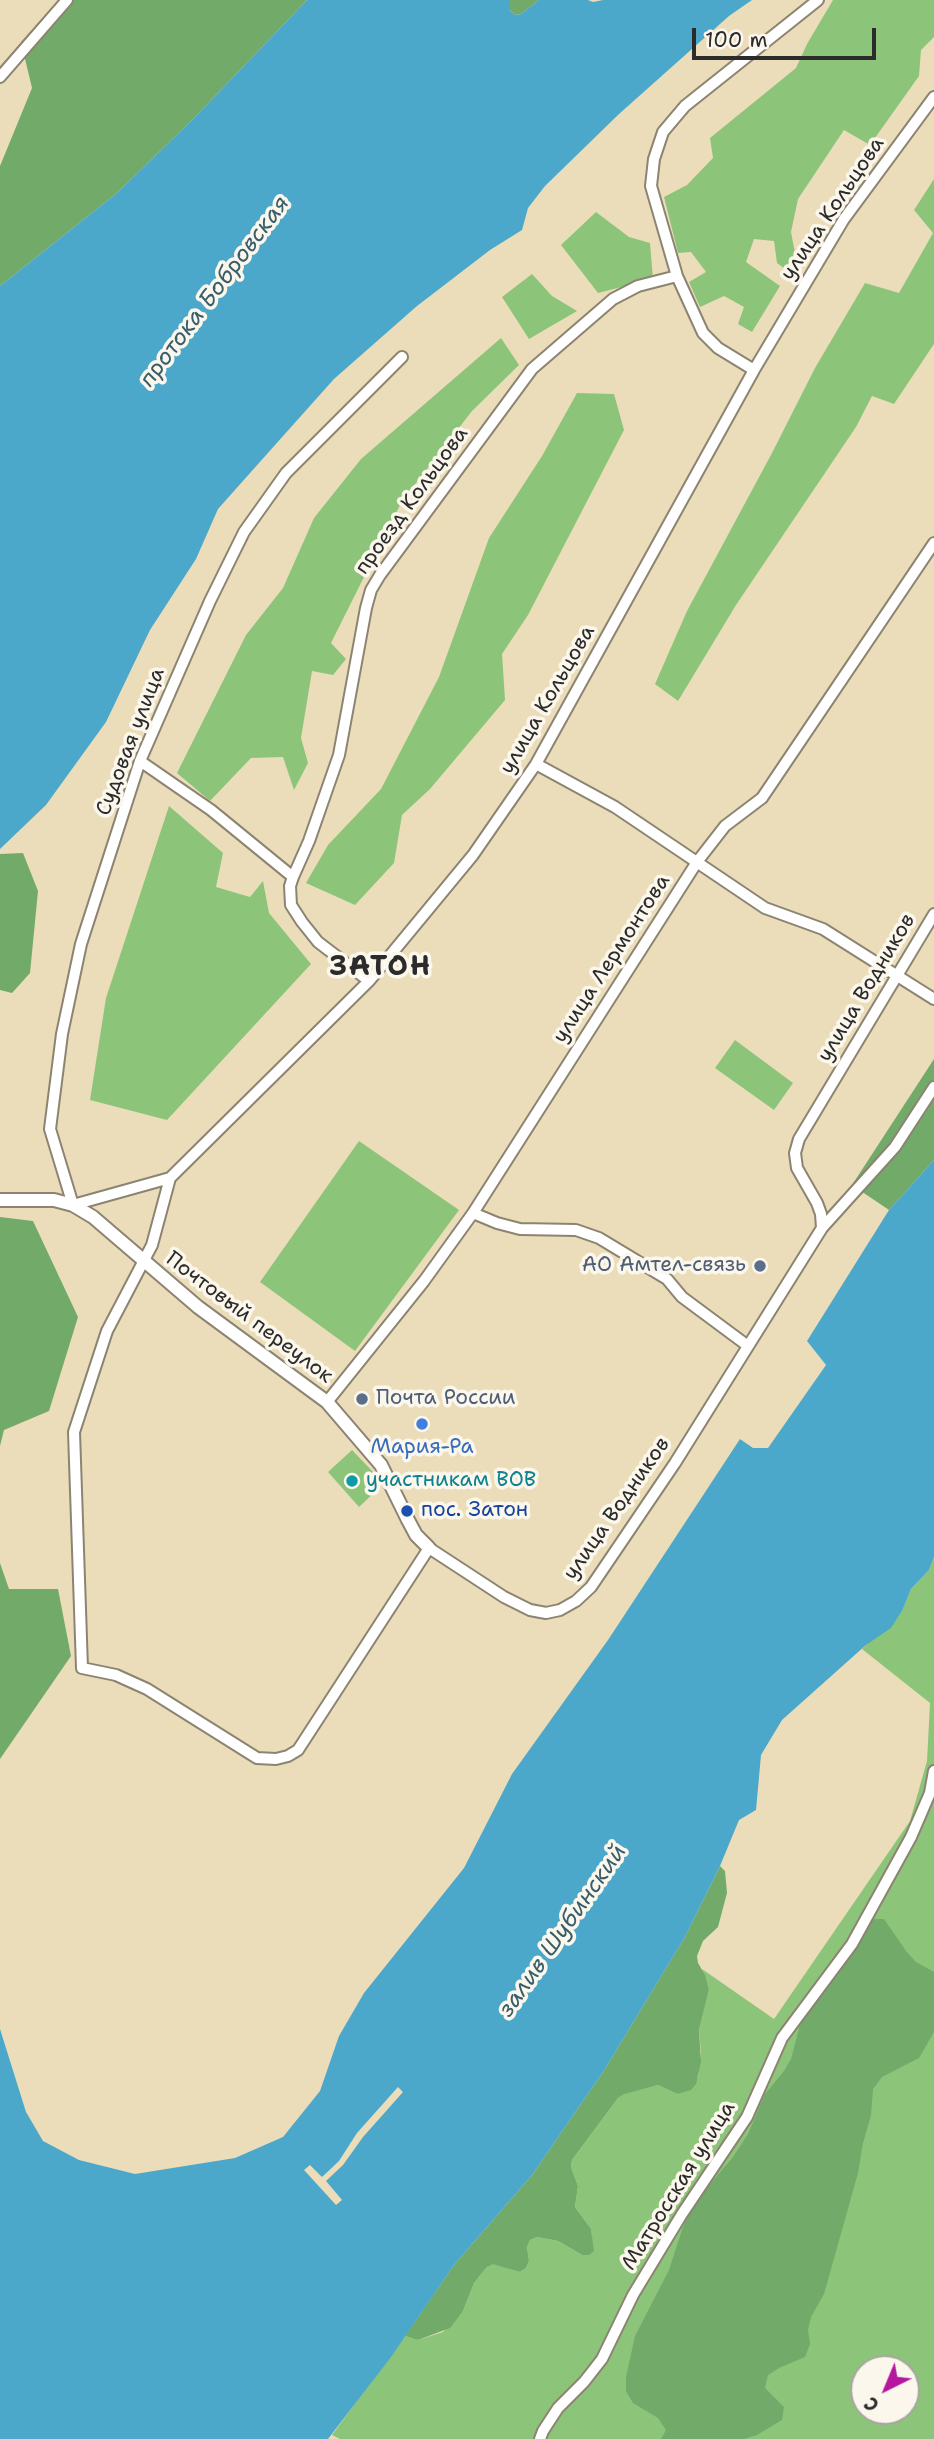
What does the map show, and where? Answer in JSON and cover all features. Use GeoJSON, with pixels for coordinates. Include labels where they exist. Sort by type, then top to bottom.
{"type":"FeatureCollection","features":[{"type":"Feature","properties":{"kind":"street"},"geometry":{"type":"LineString","coordinates":[[0,77],[66,0]]}},
{"type":"Feature","properties":{"kind":"street"},"geometry":{"type":"LineString","coordinates":[[754,370],[718,348],[703,333],[677,276],[650,187],[654,159],[663,132],[685,106],[818,0]]}},
{"type":"Feature","properties":{"kind":"street","name":"улица Кольцова"},"geometry":{"type":"LineString","coordinates":[[73,1205],[170,1178],[369,981],[473,855],[536,764],[754,370],[844,219],[934,97]]}},
{"type":"Feature","properties":{"kind":"street","name":"проезд Кольцова"},"geometry":{"type":"LineString","coordinates":[[369,981],[318,942],[291,905],[290,886],[339,755],[371,590],[532,369],[612,299],[639,286],[677,276]]}},
{"type":"Feature","properties":{"kind":"street","name":"Судовая улица"},"geometry":{"type":"LineString","coordinates":[[73,1205],[50,1129],[62,1034],[81,944],[140,761],[209,601],[244,532],[286,473],[402,357]]}},
{"type":"Feature","properties":{"kind":"street","name":"улица Лермонтова"},"geometry":{"type":"LineString","coordinates":[[327,1402],[424,1281],[473,1213],[697,862],[725,826],[762,798],[934,543]]}},
{"type":"Feature","properties":{"kind":"street"},"geometry":{"type":"LineString","coordinates":[[140,761],[211,810],[293,877]]}},
{"type":"Feature","properties":{"kind":"street"},"geometry":{"type":"LineString","coordinates":[[536,764],[615,807],[765,908],[823,929],[934,999]]}},
{"type":"Feature","properties":{"kind":"street","name":"улица Водников"},"geometry":{"type":"LineString","coordinates":[[429,1548],[504,1597],[530,1610],[546,1613],[560,1610],[576,1601],[591,1587],[675,1463],[822,1227],[817,1203],[797,1168],[795,1153],[799,1139],[934,914]]}},
{"type":"Feature","properties":{"kind":"street"},"geometry":{"type":"LineString","coordinates":[[822,1227],[895,1147],[934,1087]]}},
{"type":"Feature","properties":{"kind":"street"},"geometry":{"type":"LineString","coordinates":[[170,1178],[152,1245],[107,1331],[75,1432],[82,1668],[116,1675],[147,1689],[257,1758],[276,1759],[288,1756],[298,1750],[429,1548]]}},
{"type":"Feature","properties":{"kind":"street"},"geometry":{"type":"LineString","coordinates":[[0,1200],[54,1200],[73,1205]]}},
{"type":"Feature","properties":{"kind":"street","name":"Почтовый переулок"},"geometry":{"type":"LineString","coordinates":[[73,1205],[93,1217],[198,1307],[327,1402],[381,1465],[412,1528],[429,1548]]}},
{"type":"Feature","properties":{"kind":"street"},"geometry":{"type":"LineString","coordinates":[[473,1213],[520,1229],[576,1230],[599,1238],[667,1279],[682,1297],[748,1346]]}},
{"type":"Feature","properties":{"kind":"street","name":"Матросская улица"},"geometry":{"type":"LineString","coordinates":[[541,2435],[558,2408],[602,2359],[633,2295],[682,2214],[747,2117],[782,2038],[852,1944],[911,1838],[930,1793],[934,1771]]}},
{"type":"Feature","properties":{"kind":"green space"},"geometry":{"type":"Polygon","coordinates":[[[59,0],[307,0],[194,118],[117,193],[0,286],[0,166],[32,88],[21,42],[59,0]]]}},
{"type":"Feature","properties":{"kind":"green space"},"geometry":{"type":"Polygon","coordinates":[[[510,0],[539,0],[521,14],[515,15],[510,10],[510,0]]]}},
{"type":"Feature","properties":{"kind":"green space"},"geometry":{"type":"Polygon","coordinates":[[[833,0],[934,0],[934,37],[921,50],[919,76],[870,145],[844,130],[798,199],[791,232],[795,253],[785,269],[777,263],[774,241],[754,239],[746,262],[780,286],[752,332],[738,324],[744,307],[724,296],[700,307],[689,282],[706,272],[691,252],[678,253],[664,197],[687,185],[713,158],[710,138],[796,68],[833,0]]]}},
{"type":"Feature","properties":{"kind":"green space"},"geometry":{"type":"Polygon","coordinates":[[[934,179],[934,344],[894,404],[872,396],[856,427],[736,605],[678,701],[655,684],[687,611],[815,368],[865,283],[899,293],[933,233],[914,210],[934,179]]]}},
{"type":"Feature","properties":{"kind":"green space"},"geometry":{"type":"Polygon","coordinates":[[[596,212],[629,237],[650,243],[653,279],[598,293],[561,245],[596,212]]]}},
{"type":"Feature","properties":{"kind":"green space"},"geometry":{"type":"Polygon","coordinates":[[[532,274],[552,296],[577,311],[529,339],[502,297],[532,274]]]}},
{"type":"Feature","properties":{"kind":"green space"},"geometry":{"type":"Polygon","coordinates":[[[501,338],[519,365],[472,411],[402,501],[331,643],[346,659],[333,675],[312,671],[301,738],[308,763],[294,790],[283,757],[251,758],[210,801],[177,773],[246,635],[283,588],[314,518],[361,459],[501,338]]]}},
{"type":"Feature","properties":{"kind":"green space"},"geometry":{"type":"Polygon","coordinates":[[[577,393],[614,394],[624,430],[528,615],[502,654],[505,700],[430,789],[402,815],[394,863],[355,905],[306,883],[328,845],[381,789],[439,677],[489,538],[542,456],[577,393]]]}},
{"type":"Feature","properties":{"kind":"green space"},"geometry":{"type":"Polygon","coordinates":[[[169,806],[223,853],[216,887],[250,897],[263,881],[269,913],[311,964],[167,1120],[90,1100],[106,998],[169,806]]]}},
{"type":"Feature","properties":{"kind":"green space"},"geometry":{"type":"Polygon","coordinates":[[[23,853],[38,891],[30,973],[12,993],[0,990],[0,854],[23,853]]]}},
{"type":"Feature","properties":{"kind":"green space"},"geometry":{"type":"Polygon","coordinates":[[[735,1040],[793,1083],[774,1110],[715,1068],[735,1040]]]}},
{"type":"Feature","properties":{"kind":"green space"},"geometry":{"type":"Polygon","coordinates":[[[934,1059],[934,1160],[889,1210],[852,1185],[934,1059]]]}},
{"type":"Feature","properties":{"kind":"green space"},"geometry":{"type":"Polygon","coordinates":[[[359,1141],[459,1210],[355,1351],[260,1282],[359,1141]]]}},
{"type":"Feature","properties":{"kind":"green space"},"geometry":{"type":"Polygon","coordinates":[[[0,1217],[33,1221],[78,1317],[49,1411],[4,1430],[0,1446],[0,1217]]]}},
{"type":"Feature","properties":{"kind":"green space"},"geometry":{"type":"Polygon","coordinates":[[[352,1450],[376,1475],[377,1490],[359,1507],[328,1472],[352,1450]]]}},
{"type":"Feature","properties":{"kind":"green space"},"geometry":{"type":"Polygon","coordinates":[[[934,1557],[934,2439],[340,2439],[332,2435],[405,2336],[418,2340],[443,2332],[463,2311],[474,2283],[487,2267],[493,2263],[520,2272],[526,2268],[529,2261],[527,2247],[530,2240],[537,2237],[558,2241],[582,2255],[593,2251],[591,2229],[575,2207],[578,2186],[571,2167],[572,2160],[624,2093],[658,2085],[677,2094],[698,2077],[701,2053],[699,2030],[709,1990],[702,1969],[774,2019],[910,1821],[927,1761],[930,1703],[862,1649],[903,1609],[911,1589],[929,1570],[934,1557]]]}},
{"type":"Feature","properties":{"kind":"green space"},"geometry":{"type":"Polygon","coordinates":[[[0,1563],[9,1589],[58,1589],[71,1656],[0,1759],[0,1563]]]}},
{"type":"Feature","properties":{"kind":"green space"},"geometry":{"type":"Polygon","coordinates":[[[720,1866],[725,1871],[727,1893],[718,1927],[703,1941],[697,1956],[709,1990],[699,2030],[701,2062],[696,2084],[691,2090],[677,2094],[658,2085],[624,2094],[618,2098],[572,2160],[571,2167],[578,2186],[575,2207],[591,2229],[594,2251],[589,2255],[582,2255],[558,2241],[537,2237],[530,2240],[526,2268],[520,2272],[493,2264],[487,2267],[474,2283],[463,2311],[450,2328],[418,2340],[405,2336],[454,2265],[532,2175],[603,2072],[685,1937],[720,1866]]]}},
{"type":"Feature","properties":{"kind":"green space"},"geometry":{"type":"Polygon","coordinates":[[[870,1919],[884,1919],[916,1962],[934,1972],[934,2032],[919,2058],[882,2077],[873,2089],[871,2115],[858,2173],[824,2294],[811,2317],[808,2330],[810,2344],[805,2357],[768,2375],[765,2388],[784,2407],[782,2420],[757,2435],[744,2439],[661,2439],[666,2430],[658,2418],[633,2403],[626,2391],[626,2377],[635,2336],[669,2270],[683,2227],[695,2202],[733,2157],[748,2134],[765,2094],[791,2059],[802,2017],[870,1919]]]}},
{"type":"Feature","properties":{"kind":"water","name":"протока Бобровская"},"geometry":{"type":"Polygon","coordinates":[[[307,0],[510,0],[510,10],[515,15],[521,14],[539,0],[752,0],[729,16],[619,114],[545,186],[528,208],[522,230],[490,250],[417,306],[334,379],[218,509],[196,559],[150,630],[106,722],[46,805],[0,849],[0,286],[117,193],[194,118],[307,0]]]}},
{"type":"Feature","properties":{"kind":"water","name":"залив Шубинский"},"geometry":{"type":"Polygon","coordinates":[[[934,1160],[934,1557],[929,1570],[911,1589],[891,1628],[866,1645],[782,1720],[761,1755],[756,1810],[739,1820],[685,1937],[603,2072],[532,2175],[454,2265],[391,2357],[328,2439],[0,2439],[0,2029],[26,2112],[43,2141],[79,2160],[135,2174],[235,2158],[283,2137],[320,2091],[339,2036],[364,1993],[464,1868],[512,1774],[608,1640],[740,1439],[753,1448],[768,1448],[826,1365],[807,1341],[889,1210],[934,1160]]]}},
{"type":"Feature","properties":{"kind":"pier"},"geometry":{"type":"Polygon","coordinates":[[[398,2087],[403,2092],[363,2137],[343,2165],[326,2181],[342,2200],[336,2205],[304,2170],[310,2165],[322,2177],[339,2161],[357,2133],[398,2087]]]}},
{"type":"Feature","properties":{"kind":"place","name":"АО Амтел-связь"},"geometry":{"type":"Point","coordinates":[760,1266]}},
{"type":"Feature","properties":{"kind":"place","name":"Почта России"},"geometry":{"type":"Point","coordinates":[362,1399]}},
{"type":"Feature","properties":{"kind":"place","name":"Мария-Ра"},"geometry":{"type":"Point","coordinates":[422,1424]}},
{"type":"Feature","properties":{"kind":"place","name":"участникам ВОВ"},"geometry":{"type":"Point","coordinates":[352,1481]}},
{"type":"Feature","properties":{"kind":"place","name":"пос. Затон"},"geometry":{"type":"Point","coordinates":[407,1511]}},
{"type":"Feature","properties":{"kind":"district","name":"ЗАТОН"},"geometry":{"type":"Point","coordinates":[381,968]}}]}
